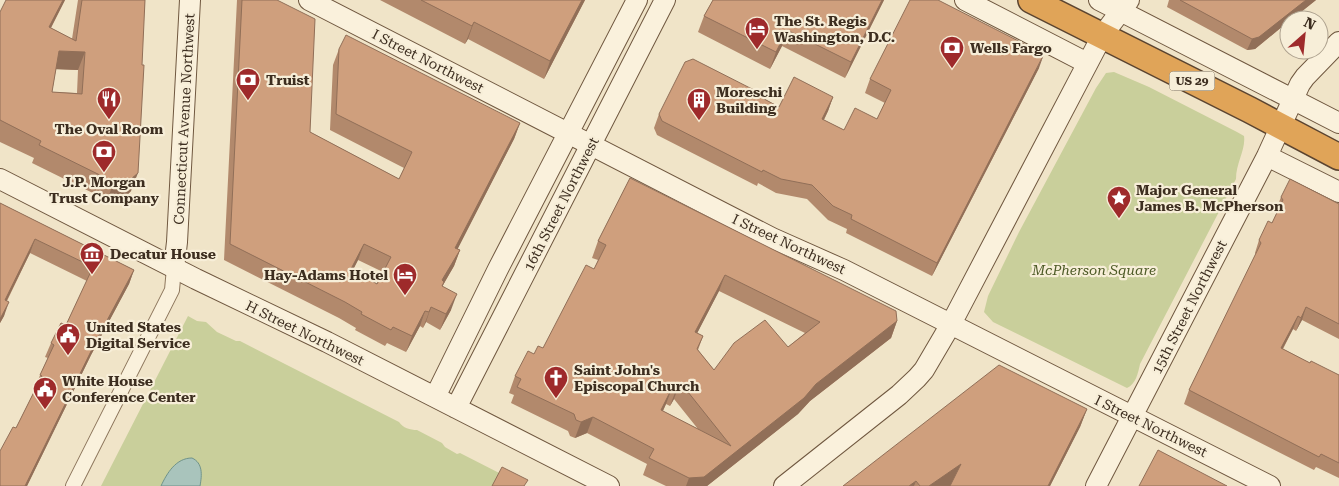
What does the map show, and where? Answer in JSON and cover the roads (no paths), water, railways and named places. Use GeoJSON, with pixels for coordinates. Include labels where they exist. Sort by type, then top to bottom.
{"type":"FeatureCollection","features":[{"type":"Feature","properties":{"kind":"highway","name":"US 29"},"geometry":{"type":"LineString","coordinates":[[1031,0],[1339,157]]}},
{"type":"Feature","properties":{"kind":"street","name":"Connecticut Avenue Northwest"},"geometry":{"type":"LineString","coordinates":[[174,268],[190,0]]}},
{"type":"Feature","properties":{"kind":"street","name":"I Street Northwest"},"geometry":{"type":"LineString","coordinates":[[309,0],[772,238],[844,270],[1270,486]]}},
{"type":"Feature","properties":{"kind":"street","name":"16th Street Northwest"},"geometry":{"type":"LineString","coordinates":[[436,397],[498,269],[637,0]]}},
{"type":"Feature","properties":{"kind":"street","name":"16th Street Northwest"},"geometry":{"type":"LineString","coordinates":[[456,408],[665,0]]}},
{"type":"Feature","properties":{"kind":"street"},"geometry":{"type":"LineString","coordinates":[[965,0],[1087,63]]}},
{"type":"Feature","properties":{"kind":"street"},"geometry":{"type":"LineString","coordinates":[[784,486],[899,395],[924,370],[951,324],[1102,36],[1114,3],[1339,123]]}},
{"type":"Feature","properties":{"kind":"street","name":"15th Street Northwest"},"geometry":{"type":"LineString","coordinates":[[1096,486],[1267,156],[1305,77],[1339,42]]}},
{"type":"Feature","properties":{"kind":"street"},"geometry":{"type":"LineString","coordinates":[[1267,156],[1339,192]]}},
{"type":"Feature","properties":{"kind":"street","name":"H Street Northwest"},"geometry":{"type":"LineString","coordinates":[[0,179],[248,306],[327,342],[610,486]]}},
{"type":"Feature","properties":{"kind":"street"},"geometry":{"type":"LineString","coordinates":[[73,486],[172,290],[174,268]]}},
{"type":"Feature","properties":{"kind":"water"},"geometry":{"type":"Polygon","coordinates":[[[192,458],[200,466],[200,486],[161,486],[169,471],[177,463],[192,458]]]}},
{"type":"Feature","properties":{"kind":"place","name":"The St. Regis Washington, D.C."},"geometry":{"type":"Point","coordinates":[757,50]}},
{"type":"Feature","properties":{"kind":"place","name":"Wells Fargo"},"geometry":{"type":"Point","coordinates":[952,69]}},
{"type":"Feature","properties":{"kind":"place","name":"Truist"},"geometry":{"type":"Point","coordinates":[248,101]}},
{"type":"Feature","properties":{"kind":"place","name":"The Oval Room"},"geometry":{"type":"Point","coordinates":[109,120]}},
{"type":"Feature","properties":{"kind":"place","name":"Moreschi Building"},"geometry":{"type":"Point","coordinates":[699,121]}},
{"type":"Feature","properties":{"kind":"place","name":"J.P. Morgan Trust Company"},"geometry":{"type":"Point","coordinates":[104,173]}},
{"type":"Feature","properties":{"kind":"place","name":"Major General James B. McPherson"},"geometry":{"type":"Point","coordinates":[1119,219]}},
{"type":"Feature","properties":{"kind":"place","name":"Decatur House"},"geometry":{"type":"Point","coordinates":[92,275]}},
{"type":"Feature","properties":{"kind":"place","name":"Hay-Adams Hotel"},"geometry":{"type":"Point","coordinates":[405,296]}},
{"type":"Feature","properties":{"kind":"place","name":"United States Digital Service"},"geometry":{"type":"Point","coordinates":[68,356]}},
{"type":"Feature","properties":{"kind":"place","name":"Saint John's Episcopal Church"},"geometry":{"type":"Point","coordinates":[556,399]}},
{"type":"Feature","properties":{"kind":"place","name":"White House Conference Center"},"geometry":{"type":"Point","coordinates":[45,410]}},
{"type":"Feature","properties":{"kind":"park label","name":"McPherson Square"},"geometry":{"type":"Point","coordinates":[1094,270]}}]}
